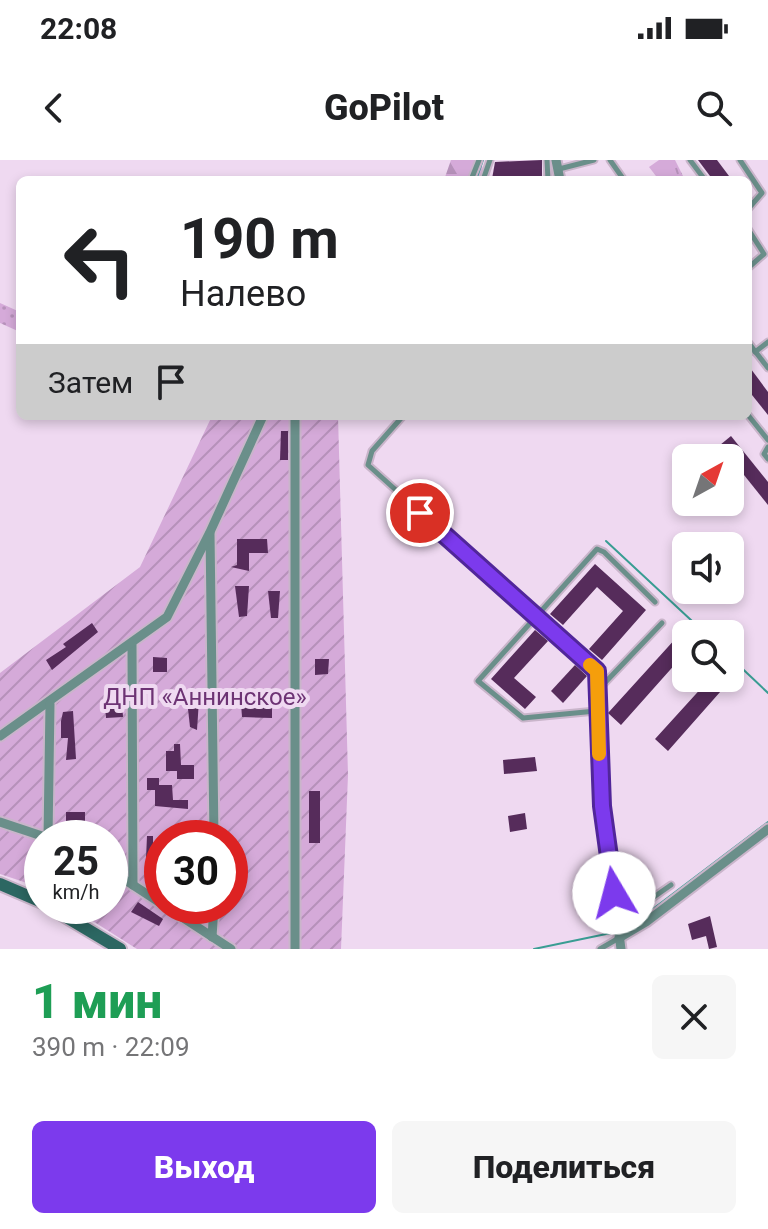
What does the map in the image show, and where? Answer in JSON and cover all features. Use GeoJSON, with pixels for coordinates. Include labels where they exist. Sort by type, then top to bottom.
{"type":"FeatureCollection","features":[{"type":"Feature","properties":{"kind":"main road"},"geometry":{"type":"LineString","coordinates":[[0,884],[24,894]]}},
{"type":"Feature","properties":{"kind":"main road"},"geometry":{"type":"LineString","coordinates":[[78,924],[120,949]]}},
{"type":"Feature","properties":{"kind":"street"},"geometry":{"type":"LineString","coordinates":[[0,736],[132,645],[171,612],[261,420]]}},
{"type":"Feature","properties":{"kind":"street"},"geometry":{"type":"LineString","coordinates":[[295,420],[295,949]]}},
{"type":"Feature","properties":{"kind":"street"},"geometry":{"type":"LineString","coordinates":[[210,532],[214,820]]}},
{"type":"Feature","properties":{"kind":"street"},"geometry":{"type":"LineString","coordinates":[[132,645],[133,885]]}},
{"type":"Feature","properties":{"kind":"street"},"geometry":{"type":"LineString","coordinates":[[597,671],[596,711],[602,806],[620,944]]}},
{"type":"Feature","properties":{"kind":"street"},"geometry":{"type":"LineString","coordinates":[[48,820],[50,704]]}},
{"type":"Feature","properties":{"kind":"street"},"geometry":{"type":"LineString","coordinates":[[0,822],[24,830]]}},
{"type":"Feature","properties":{"kind":"street"},"geometry":{"type":"LineString","coordinates":[[620,944],[768,829]]}},
{"type":"Feature","properties":{"kind":"street"},"geometry":{"type":"LineString","coordinates":[[128,882],[144,892]]}},
{"type":"Feature","properties":{"kind":"street"},"geometry":{"type":"LineString","coordinates":[[192,924],[231,949]]}},
{"type":"Feature","properties":{"kind":"street"},"geometry":{"type":"LineString","coordinates":[[212,937],[213,924]]}},
{"type":"Feature","properties":{"kind":"lane"},"geometry":{"type":"LineString","coordinates":[[558,170],[594,160]]}},
{"type":"Feature","properties":{"kind":"lane"},"geometry":{"type":"LineString","coordinates":[[752,178],[762,193],[752,204]]}},
{"type":"Feature","properties":{"kind":"lane"},"geometry":{"type":"LineString","coordinates":[[752,235],[764,254],[752,264]]}},
{"type":"Feature","properties":{"kind":"lane"},"geometry":{"type":"LineString","coordinates":[[755,352],[768,342]]}},
{"type":"Feature","properties":{"kind":"lane"},"geometry":{"type":"LineString","coordinates":[[752,348],[768,368]]}},
{"type":"Feature","properties":{"kind":"lane"},"geometry":{"type":"LineString","coordinates":[[399,420],[372,451],[368,465],[597,671]]}},
{"type":"Feature","properties":{"kind":"lane"},"geometry":{"type":"LineString","coordinates":[[752,420],[768,440]]}},
{"type":"Feature","properties":{"kind":"lane"},"geometry":{"type":"LineString","coordinates":[[768,447],[764,454],[768,459]]}},
{"type":"Feature","properties":{"kind":"lane"},"geometry":{"type":"LineString","coordinates":[[596,711],[523,718],[478,681],[597,549],[655,602]]}},
{"type":"Feature","properties":{"kind":"lane"},"geometry":{"type":"LineString","coordinates":[[597,692],[662,623]]}},
{"type":"Feature","properties":{"kind":"lane"},"geometry":{"type":"LineString","coordinates":[[618,922],[671,885]]}},
{"type":"Feature","properties":{"kind":"lane"},"geometry":{"type":"LineString","coordinates":[[600,949],[620,944]]}},
{"type":"Feature","properties":{"kind":"green space"},"geometry":{"type":"Polygon","coordinates":[[[451,160],[481,160],[481,176],[445,176],[451,160]]]}},
{"type":"Feature","properties":{"kind":"green space"},"geometry":{"type":"Polygon","coordinates":[[[659,160],[675,160],[683,176],[656,176],[649,167],[659,160]]]}},
{"type":"Feature","properties":{"kind":"green space"},"geometry":{"type":"Polygon","coordinates":[[[0,303],[16,310],[16,330],[0,323],[0,303]]]}},
{"type":"Feature","properties":{"kind":"green space","name":"ДНП «Аннинское»"},"geometry":{"type":"Polygon","coordinates":[[[210,420],[338,420],[348,775],[341,949],[137,949],[97,924],[128,924],[128,820],[24,820],[24,882],[0,874],[0,673],[140,567],[210,420]]]}},
{"type":"Feature","properties":{"kind":"building"},"geometry":{"type":"Polygon","coordinates":[[[542,160],[542,176],[493,176],[495,162],[542,160]]]}},
{"type":"Feature","properties":{"kind":"building"},"geometry":{"type":"Polygon","coordinates":[[[698,160],[717,160],[729,176],[710,176],[698,160]]]}},
{"type":"Feature","properties":{"kind":"building"},"geometry":{"type":"Polygon","coordinates":[[[752,370],[768,392],[768,415],[752,395],[752,370]]]}},
{"type":"Feature","properties":{"kind":"building"},"geometry":{"type":"Polygon","coordinates":[[[281,431],[288,431],[288,460],[280,460],[281,431]]]}},
{"type":"Feature","properties":{"kind":"building"},"geometry":{"type":"Polygon","coordinates":[[[731,436],[737,444],[721,444],[731,436]]]}},
{"type":"Feature","properties":{"kind":"building"},"geometry":{"type":"Polygon","coordinates":[[[744,452],[768,482],[768,505],[744,475],[744,452]]]}},
{"type":"Feature","properties":{"kind":"building"},"geometry":{"type":"Polygon","coordinates":[[[237,539],[267,539],[268,553],[249,553],[249,571],[231,567],[237,565],[237,539]]]}},
{"type":"Feature","properties":{"kind":"building"},"geometry":{"type":"Polygon","coordinates":[[[595,564],[646,610],[602,660],[589,649],[623,611],[597,587],[563,625],[550,614],[595,564]]]}},
{"type":"Feature","properties":{"kind":"building"},"geometry":{"type":"Polygon","coordinates":[[[235,586],[249,586],[247,616],[239,617],[235,586]]]}},
{"type":"Feature","properties":{"kind":"building"},"geometry":{"type":"Polygon","coordinates":[[[268,591],[280,591],[278,618],[271,618],[268,591]]]}},
{"type":"Feature","properties":{"kind":"building"},"geometry":{"type":"Polygon","coordinates":[[[92,623],[98,632],[52,670],[46,660],[66,647],[63,644],[92,623]]]}},
{"type":"Feature","properties":{"kind":"building"},"geometry":{"type":"Polygon","coordinates":[[[535,630],[548,641],[514,678],[536,697],[525,709],[491,679],[535,630]]]}},
{"type":"Feature","properties":{"kind":"building"},"geometry":{"type":"Polygon","coordinates":[[[672,643],[672,668],[621,725],[608,713],[672,643]]]}},
{"type":"Feature","properties":{"kind":"building"},"geometry":{"type":"Polygon","coordinates":[[[153,657],[167,658],[167,672],[153,672],[153,657]]]}},
{"type":"Feature","properties":{"kind":"building"},"geometry":{"type":"Polygon","coordinates":[[[315,659],[329,659],[328,674],[315,675],[315,659]]]}},
{"type":"Feature","properties":{"kind":"building"},"geometry":{"type":"Polygon","coordinates":[[[575,665],[587,676],[563,703],[551,691],[575,665]]]}},
{"type":"Feature","properties":{"kind":"building"},"geometry":{"type":"Polygon","coordinates":[[[698,692],[720,692],[668,751],[655,739],[698,692]]]}},
{"type":"Feature","properties":{"kind":"building"},"geometry":{"type":"Polygon","coordinates":[[[187,700],[199,700],[197,730],[190,727],[187,700]]]}},
{"type":"Feature","properties":{"kind":"building"},"geometry":{"type":"Polygon","coordinates":[[[122,703],[123,717],[106,718],[105,704],[122,703]]]}},
{"type":"Feature","properties":{"kind":"building"},"geometry":{"type":"Polygon","coordinates":[[[241,703],[272,705],[272,718],[242,717],[241,703]]]}},
{"type":"Feature","properties":{"kind":"building"},"geometry":{"type":"Polygon","coordinates":[[[73,711],[76,759],[66,760],[68,738],[61,738],[61,721],[63,712],[73,711]]]}},
{"type":"Feature","properties":{"kind":"building"},"geometry":{"type":"Polygon","coordinates":[[[174,744],[180,744],[181,765],[194,765],[194,779],[177,779],[177,771],[166,771],[166,751],[174,751],[174,744]]]}},
{"type":"Feature","properties":{"kind":"building"},"geometry":{"type":"Polygon","coordinates":[[[535,757],[537,771],[504,774],[503,760],[535,757]]]}},
{"type":"Feature","properties":{"kind":"building"},"geometry":{"type":"Polygon","coordinates":[[[147,778],[159,778],[159,785],[172,785],[173,800],[188,800],[188,809],[155,806],[155,790],[147,790],[147,778]]]}},
{"type":"Feature","properties":{"kind":"building"},"geometry":{"type":"Polygon","coordinates":[[[309,791],[320,791],[320,843],[309,843],[309,791]]]}},
{"type":"Feature","properties":{"kind":"building"},"geometry":{"type":"Polygon","coordinates":[[[66,812],[85,812],[85,820],[66,820],[66,812]]]}},
{"type":"Feature","properties":{"kind":"building"},"geometry":{"type":"Polygon","coordinates":[[[525,813],[527,829],[510,832],[508,816],[525,813]]]}},
{"type":"Feature","properties":{"kind":"building"},"geometry":{"type":"Polygon","coordinates":[[[138,902],[144,906],[144,918],[131,912],[138,902]]]}},
{"type":"Feature","properties":{"kind":"building"},"geometry":{"type":"Polygon","coordinates":[[[710,916],[717,947],[709,949],[706,936],[692,940],[688,924],[710,916]]]}},
{"type":"Feature","properties":{"kind":"waterway"},"geometry":{"type":"LineString","coordinates":[[477,176],[483,160]]}},
{"type":"Feature","properties":{"kind":"waterway"},"geometry":{"type":"LineString","coordinates":[[606,541],[691,620]]}},
{"type":"Feature","properties":{"kind":"waterway"},"geometry":{"type":"LineString","coordinates":[[744,670],[768,693]]}},
{"type":"Feature","properties":{"kind":"waterway"},"geometry":{"type":"LineString","coordinates":[[633,924],[768,822]]}},
{"type":"Feature","properties":{"kind":"waterway"},"geometry":{"type":"LineString","coordinates":[[534,949],[611,933]]}},
{"type":"Feature","properties":{"kind":"slow traffic"},"geometry":{"type":"LineString","coordinates":[[590,665],[597,671],[599,754]]}},
{"type":"Feature","properties":{"kind":"route"},"geometry":{"type":"LineString","coordinates":[[420,513],[597,671],[596,713],[602,806],[614,893]]}}]}
